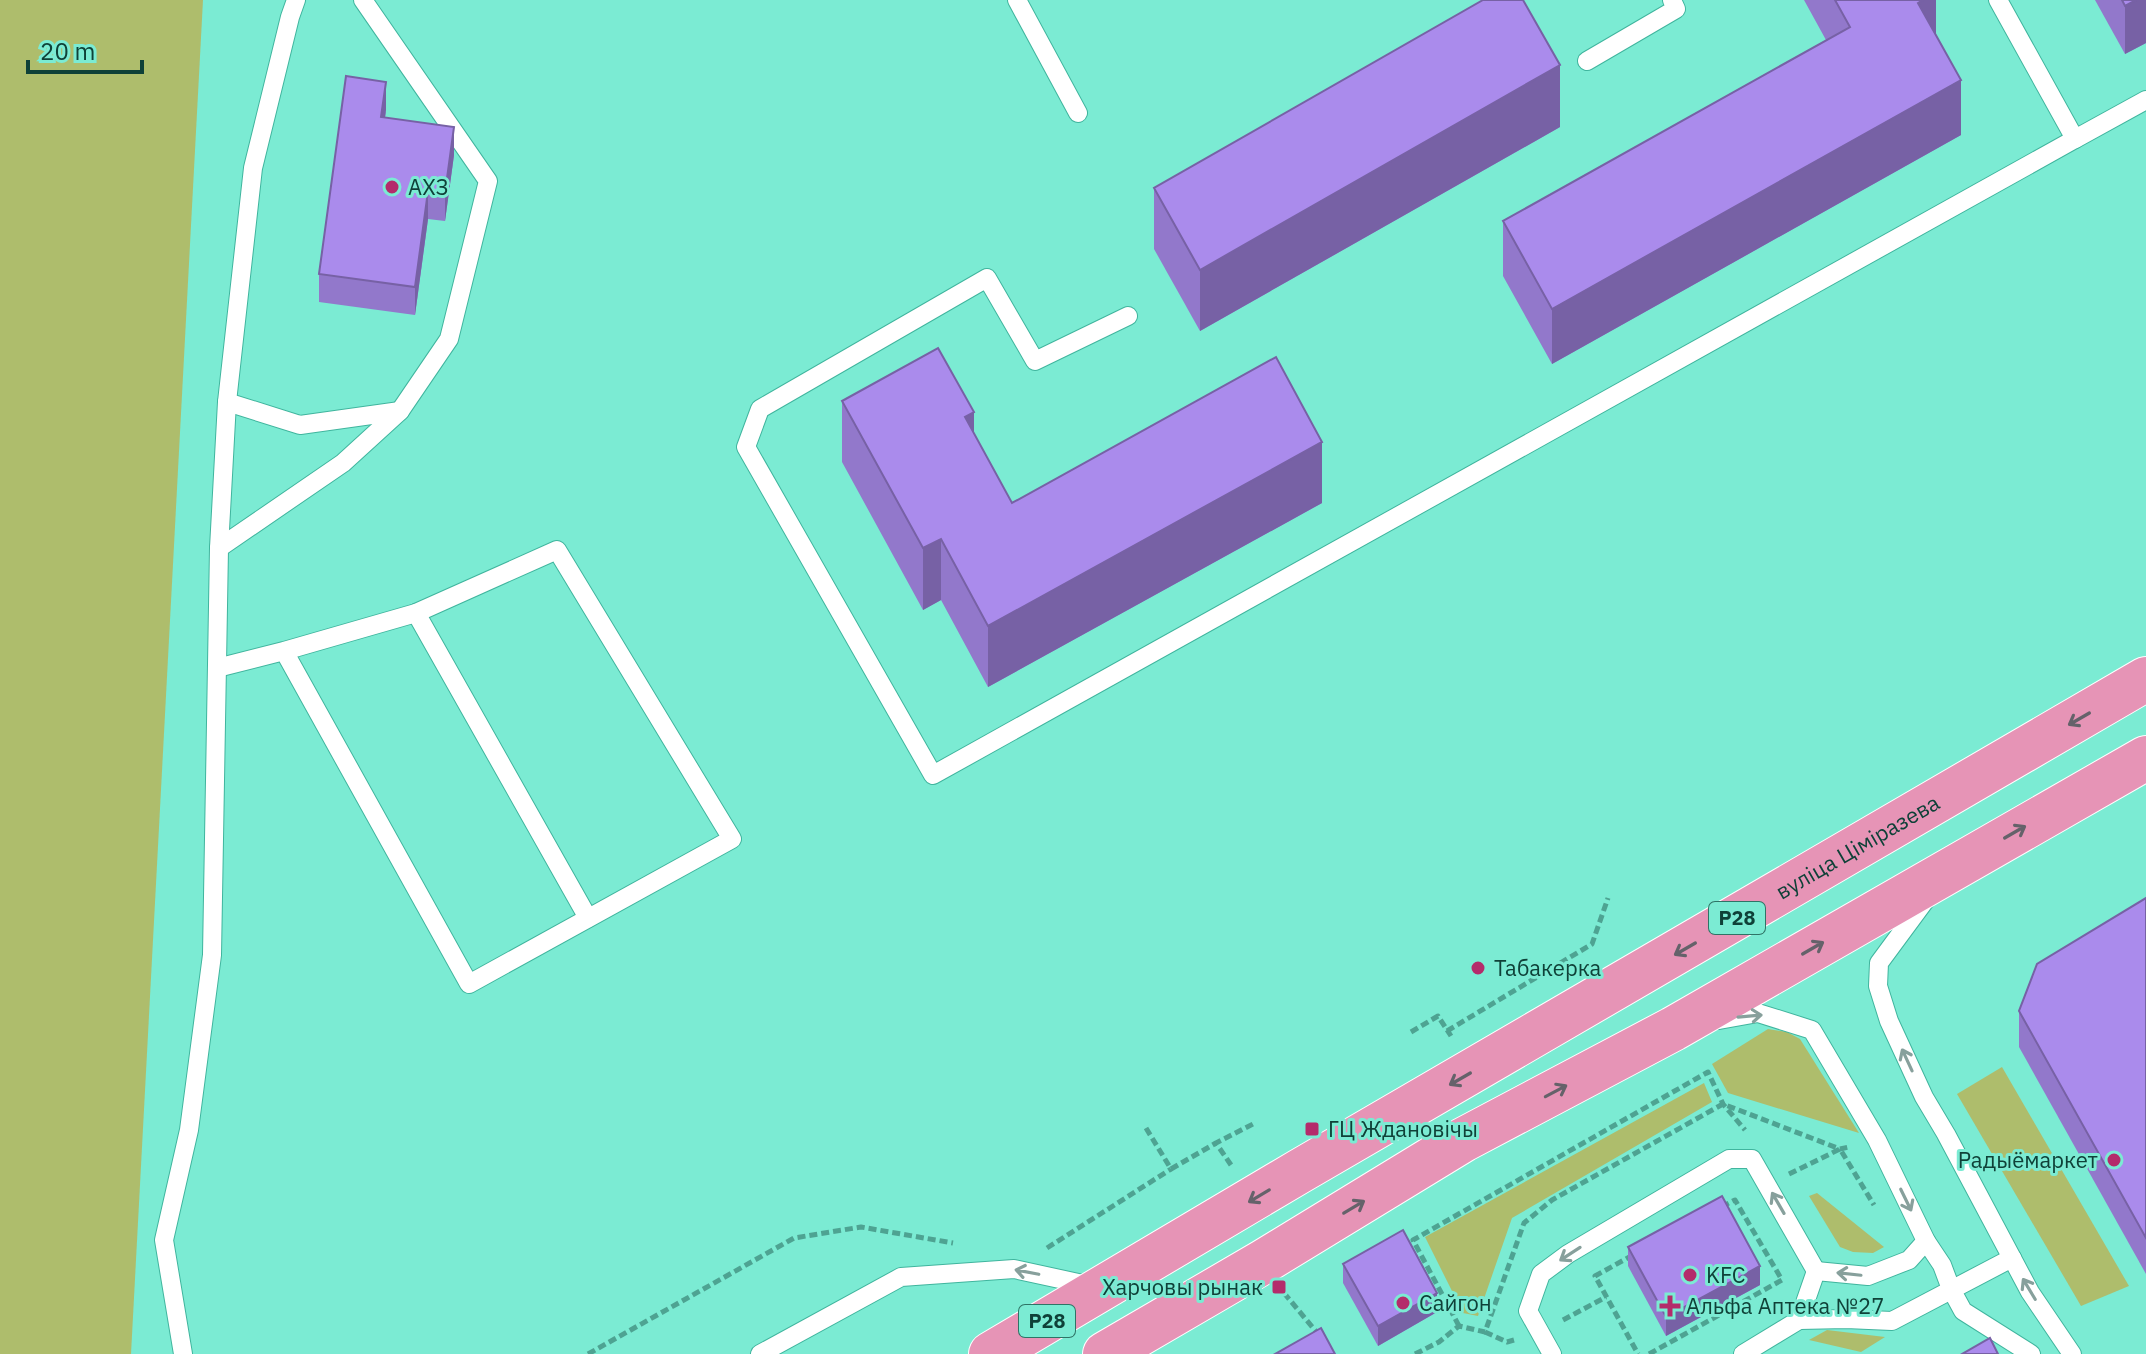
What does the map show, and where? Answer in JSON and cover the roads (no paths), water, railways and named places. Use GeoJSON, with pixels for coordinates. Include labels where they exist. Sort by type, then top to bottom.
{"type":"FeatureCollection","features":[{"type":"Feature","properties":{"kind":"main road","name":"вуліца Ціміразева"},"geometry":{"type":"LineString","coordinates":[[991,1354],[2146,679]]}},
{"type":"Feature","properties":{"kind":"main road"},"geometry":{"type":"LineString","coordinates":[[1105,1354],[1463,1140],[1673,1029],[2146,758]]}},
{"type":"Feature","properties":{"kind":"lane"},"geometry":{"type":"LineString","coordinates":[[183,1352],[164,1240],[189,1130],[212,955],[219,548],[227,402],[253,168],[296,0]]}},
{"type":"Feature","properties":{"kind":"lane"},"geometry":{"type":"LineString","coordinates":[[219,548],[343,463],[400,411],[449,339],[488,181],[363,0]]}},
{"type":"Feature","properties":{"kind":"lane"},"geometry":{"type":"LineString","coordinates":[[1017,0],[1078,113]]}},
{"type":"Feature","properties":{"kind":"lane"},"geometry":{"type":"LineString","coordinates":[[1587,61],[1676,9],[1672,0]]}},
{"type":"Feature","properties":{"kind":"lane"},"geometry":{"type":"LineString","coordinates":[[1998,0],[2075,139]]}},
{"type":"Feature","properties":{"kind":"lane"},"geometry":{"type":"LineString","coordinates":[[1128,316],[1035,361],[987,278],[760,409],[746,447],[933,775],[2146,100]]}},
{"type":"Feature","properties":{"kind":"lane"},"geometry":{"type":"LineString","coordinates":[[227,402],[300,425],[400,411]]}},
{"type":"Feature","properties":{"kind":"lane"},"geometry":{"type":"LineString","coordinates":[[217,668],[416,613],[557,550],[732,839],[469,984],[284,651]]}},
{"type":"Feature","properties":{"kind":"lane"},"geometry":{"type":"LineString","coordinates":[[416,613],[588,918]]}},
{"type":"Feature","properties":{"kind":"lane"},"geometry":{"type":"LineString","coordinates":[[1947,871],[1879,963],[1878,986],[1889,1021],[1924,1097],[2030,1292],[2072,1354]]}},
{"type":"Feature","properties":{"kind":"lane"},"geometry":{"type":"LineString","coordinates":[[1673,1029],[1758,1013],[1812,1030],[1877,1140],[1963,1311],[2031,1354]]}},
{"type":"Feature","properties":{"kind":"lane"},"geometry":{"type":"LineString","coordinates":[[1552,1354],[1528,1311],[1541,1274],[1568,1254],[1729,1159],[1752,1159],[1816,1271],[1799,1320]]}},
{"type":"Feature","properties":{"kind":"lane"},"geometry":{"type":"LineString","coordinates":[[1816,1271],[1868,1276],[1909,1260],[1926,1241]]}},
{"type":"Feature","properties":{"kind":"lane"},"geometry":{"type":"LineString","coordinates":[[1743,1354],[1799,1320],[1892,1321],[2012,1258]]}},
{"type":"Feature","properties":{"kind":"lane"},"geometry":{"type":"LineString","coordinates":[[760,1354],[901,1277],[1014,1269],[1103,1289]]}},
{"type":"Feature","properties":{"kind":"place","name":"АХЗ"},"geometry":{"type":"Point","coordinates":[392,187]}},
{"type":"Feature","properties":{"kind":"place","name":"Табакерка"},"geometry":{"type":"Point","coordinates":[1478,968]}},
{"type":"Feature","properties":{"kind":"place","name":"ГЦ Ждановічы"},"geometry":{"type":"Point","coordinates":[1312,1129]}},
{"type":"Feature","properties":{"kind":"place","name":"Радыёмаркет"},"geometry":{"type":"Point","coordinates":[2114,1160]}},
{"type":"Feature","properties":{"kind":"place","name":"KFC"},"geometry":{"type":"Point","coordinates":[1690,1275]}},
{"type":"Feature","properties":{"kind":"place","name":"Харчовы рынак"},"geometry":{"type":"Point","coordinates":[1279,1287]}},
{"type":"Feature","properties":{"kind":"place","name":"Сайгон"},"geometry":{"type":"Point","coordinates":[1403,1303]}},
{"type":"Feature","properties":{"kind":"place","name":"Альфа Аптека №27"},"geometry":{"type":"Point","coordinates":[1670,1306]}}]}
